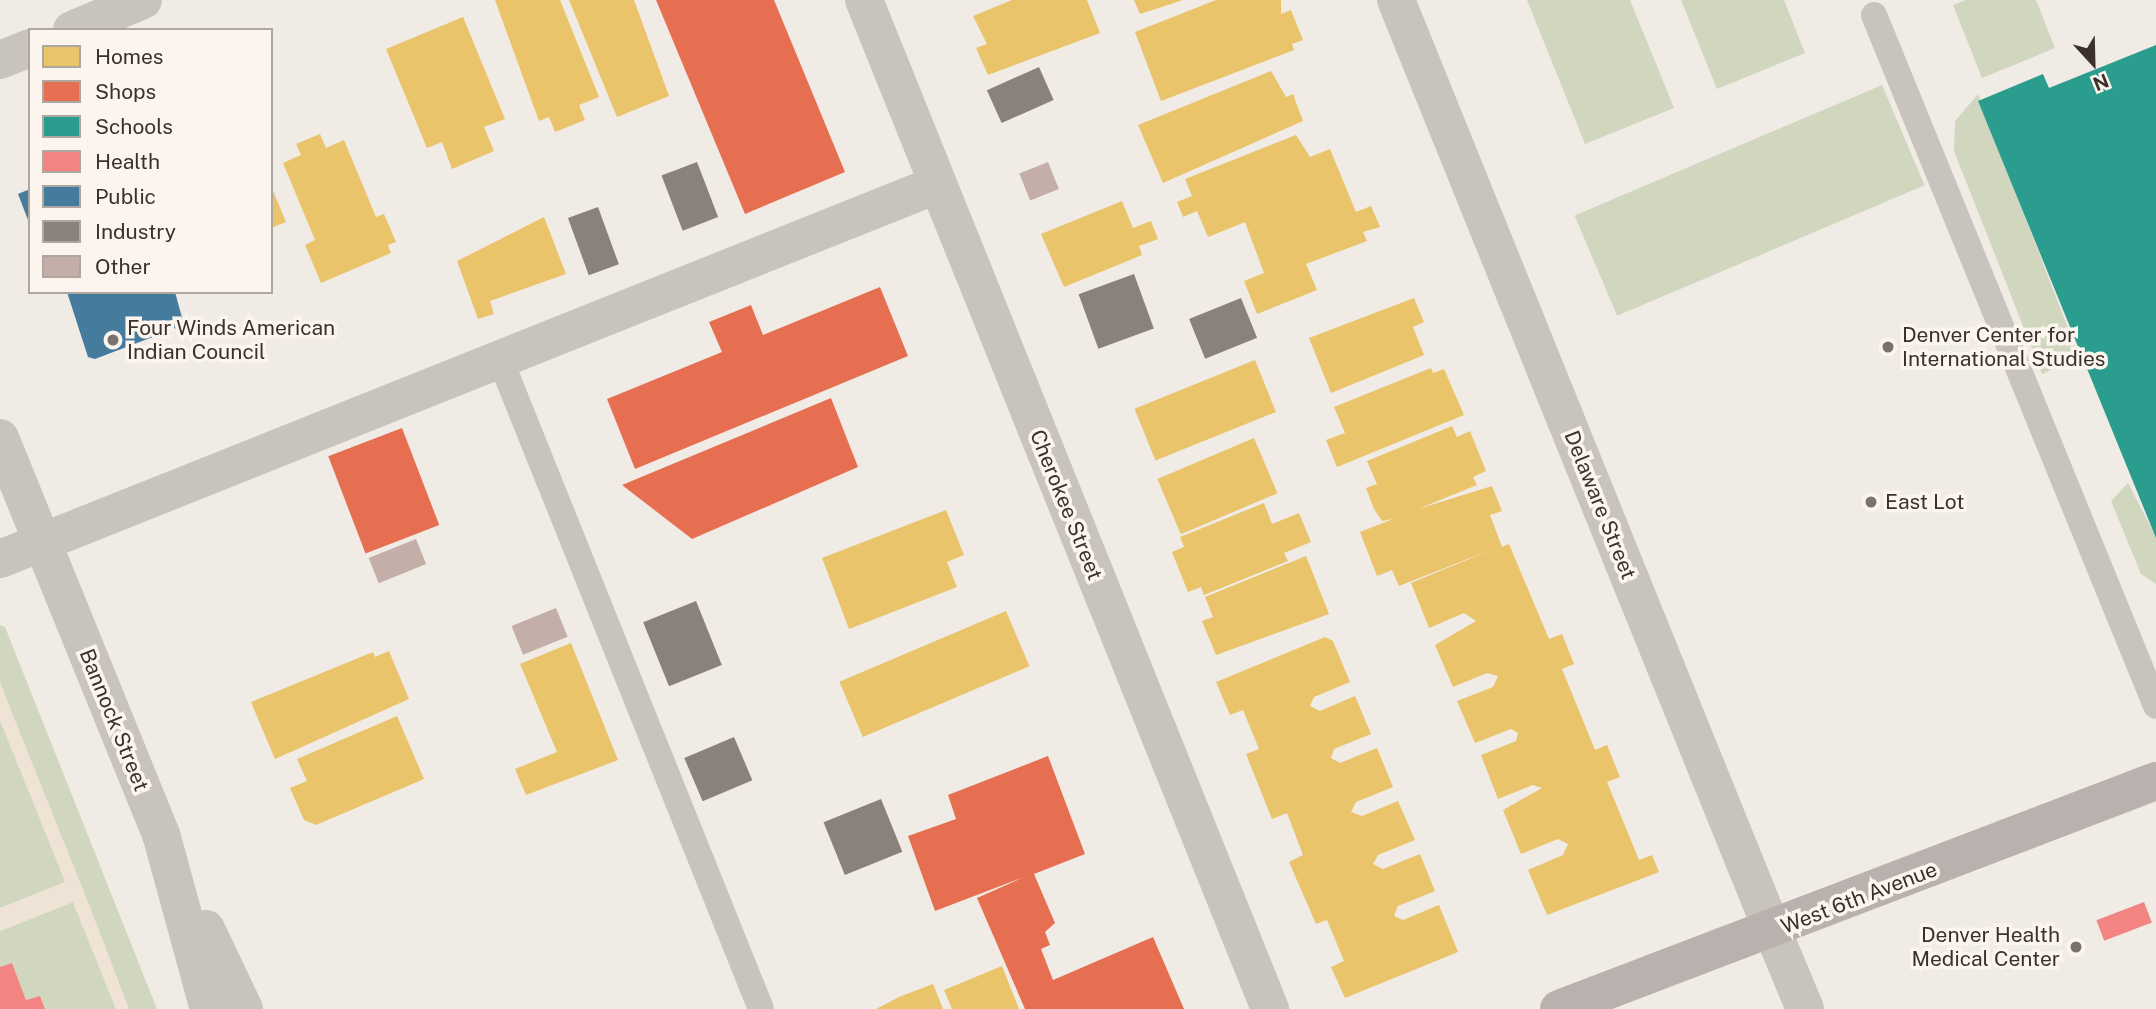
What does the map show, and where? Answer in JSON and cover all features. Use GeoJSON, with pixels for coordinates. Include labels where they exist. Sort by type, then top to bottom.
{"type":"FeatureCollection","features":[{"type":"Feature","properties":{"kind":"main road","name":"West 6th Avenue"},"geometry":{"type":"LineString","coordinates":[[1559,1009],[1773,932],[2156,781]]}},
{"type":"Feature","properties":{"kind":"street"},"geometry":{"type":"LineString","coordinates":[[77,28],[144,0]]}},
{"type":"Feature","properties":{"kind":"street","name":"Cherokee Street"},"geometry":{"type":"LineString","coordinates":[[864,0],[936,185],[1270,1009]]}},
{"type":"Feature","properties":{"kind":"street","name":"Delaware Street"},"geometry":{"type":"LineString","coordinates":[[1396,0],[1805,1009]]}},
{"type":"Feature","properties":{"kind":"street"},"geometry":{"type":"LineString","coordinates":[[0,60],[28,49]]}},
{"type":"Feature","properties":{"kind":"street"},"geometry":{"type":"LineString","coordinates":[[0,559],[936,185]]}},
{"type":"Feature","properties":{"kind":"street","name":"Bannock Street"},"geometry":{"type":"LineString","coordinates":[[0,438],[161,834],[209,1009]]}},
{"type":"Feature","properties":{"kind":"street"},"geometry":{"type":"LineString","coordinates":[[161,834],[244,1009]]}},
{"type":"Feature","properties":{"kind":"lane"},"geometry":{"type":"LineString","coordinates":[[1874,15],[2156,706]]}},
{"type":"Feature","properties":{"kind":"lane"},"geometry":{"type":"LineString","coordinates":[[500,359],[761,1009]]}},
{"type":"Feature","properties":{"kind":"green space"},"geometry":{"type":"Polygon","coordinates":[[[1527,0],[1630,0],[1674,108],[1585,144],[1527,0]]]}},
{"type":"Feature","properties":{"kind":"green space"},"geometry":{"type":"Polygon","coordinates":[[[1681,0],[1784,0],[1805,53],[1717,89],[1681,0]]]}},
{"type":"Feature","properties":{"kind":"green space"},"geometry":{"type":"Polygon","coordinates":[[[1966,0],[2036,0],[2055,48],[1982,78],[1953,5],[1966,0]]]}},
{"type":"Feature","properties":{"kind":"green space"},"geometry":{"type":"Polygon","coordinates":[[[1882,85],[1925,185],[1617,316],[1575,216],[1882,85]]]}},
{"type":"Feature","properties":{"kind":"green space"},"geometry":{"type":"Polygon","coordinates":[[[1978,94],[2079,357],[2042,374],[1954,151],[1955,121],[1978,94]]]}},
{"type":"Feature","properties":{"kind":"green space"},"geometry":{"type":"Polygon","coordinates":[[[2128,483],[2156,537],[2156,584],[2141,574],[2111,501],[2128,483]]]}},
{"type":"Feature","properties":{"kind":"green space"},"geometry":{"type":"Polygon","coordinates":[[[0,625],[5,627],[157,1009],[129,1009],[0,683],[0,625]]]}},
{"type":"Feature","properties":{"kind":"green space"},"geometry":{"type":"Polygon","coordinates":[[[0,720],[66,882],[0,908],[0,720]]]}},
{"type":"Feature","properties":{"kind":"green space"},"geometry":{"type":"Polygon","coordinates":[[[73,902],[116,1009],[45,1009],[40,996],[26,1000],[12,963],[0,967],[0,931],[73,902]]]}},
{"type":"Feature","properties":{"kind":"shaded area"},"geometry":{"type":"Polygon","coordinates":[[[0,683],[129,1009],[116,1009],[73,902],[0,931],[0,908],[65,882],[0,720],[0,683]]]}},
{"type":"Feature","properties":{"kind":"building: Homes"},"geometry":{"type":"Polygon","coordinates":[[[495,0],[560,0],[599,97],[579,105],[585,120],[555,132],[549,117],[539,121],[495,0]]]}},
{"type":"Feature","properties":{"kind":"building: Homes"},"geometry":{"type":"Polygon","coordinates":[[[569,0],[634,0],[669,96],[617,117],[569,0]]]}},
{"type":"Feature","properties":{"kind":"building: Homes"},"geometry":{"type":"Polygon","coordinates":[[[1012,0],[1087,0],[1100,33],[988,75],[976,48],[987,44],[973,16],[1012,0]]]}},
{"type":"Feature","properties":{"kind":"building: Homes"},"geometry":{"type":"Polygon","coordinates":[[[1134,0],[1183,0],[1140,14],[1134,0]]]}},
{"type":"Feature","properties":{"kind":"building: Homes"},"geometry":{"type":"Polygon","coordinates":[[[1216,0],[1281,0],[1281,14],[1291,10],[1303,40],[1292,44],[1294,50],[1161,101],[1135,32],[1216,0]]]}},
{"type":"Feature","properties":{"kind":"building: Homes"},"geometry":{"type":"Polygon","coordinates":[[[463,17],[505,119],[484,127],[494,151],[452,169],[442,142],[427,148],[386,49],[463,17]]]}},
{"type":"Feature","properties":{"kind":"building: Homes"},"geometry":{"type":"Polygon","coordinates":[[[1271,71],[1286,97],[1293,94],[1303,121],[1163,183],[1138,125],[1271,71]]]}},
{"type":"Feature","properties":{"kind":"building: Homes"},"geometry":{"type":"Polygon","coordinates":[[[320,134],[326,148],[344,140],[376,217],[384,214],[396,242],[388,245],[391,253],[321,283],[305,245],[315,240],[283,163],[301,155],[296,144],[320,134]]]}},
{"type":"Feature","properties":{"kind":"building: Homes"},"geometry":{"type":"Polygon","coordinates":[[[1296,135],[1310,157],[1330,149],[1356,212],[1371,206],[1380,227],[1363,232],[1367,241],[1306,264],[1317,290],[1257,314],[1244,281],[1264,273],[1245,222],[1208,237],[1197,211],[1183,217],[1177,202],[1192,196],[1185,179],[1296,135]]]}},
{"type":"Feature","properties":{"kind":"building: Homes"},"geometry":{"type":"Polygon","coordinates":[[[273,191],[286,222],[273,227],[273,191]]]}},
{"type":"Feature","properties":{"kind":"building: Homes"},"geometry":{"type":"Polygon","coordinates":[[[1122,201],[1133,228],[1151,221],[1158,239],[1139,246],[1142,255],[1064,287],[1041,234],[1122,201]]]}},
{"type":"Feature","properties":{"kind":"building: Homes"},"geometry":{"type":"Polygon","coordinates":[[[544,217],[566,274],[490,301],[494,314],[478,319],[457,261],[544,217]]]}},
{"type":"Feature","properties":{"kind":"building: Homes"},"geometry":{"type":"Polygon","coordinates":[[[1414,298],[1424,322],[1413,327],[1424,355],[1331,393],[1309,338],[1414,298]]]}},
{"type":"Feature","properties":{"kind":"building: Homes"},"geometry":{"type":"Polygon","coordinates":[[[1255,360],[1276,412],[1155,461],[1134,409],[1255,360]]]}},
{"type":"Feature","properties":{"kind":"building: Homes"},"geometry":{"type":"Polygon","coordinates":[[[1431,368],[1433,373],[1444,369],[1464,415],[1337,467],[1326,440],[1345,433],[1334,407],[1431,368]]]}},
{"type":"Feature","properties":{"kind":"building: Homes"},"geometry":{"type":"Polygon","coordinates":[[[1452,426],[1457,437],[1470,431],[1486,471],[1473,477],[1477,485],[1418,509],[1492,486],[1502,511],[1490,515],[1502,547],[1509,544],[1549,639],[1562,634],[1574,664],[1562,669],[1595,750],[1607,745],[1620,777],[1607,782],[1639,860],[1652,855],[1659,872],[1547,915],[1528,870],[1563,855],[1568,844],[1558,839],[1521,854],[1503,810],[1542,788],[1533,785],[1498,799],[1481,755],[1516,741],[1518,733],[1511,729],[1475,743],[1457,701],[1493,687],[1498,676],[1487,673],[1453,687],[1435,645],[1476,621],[1464,613],[1429,628],[1411,583],[1498,547],[1399,586],[1392,570],[1377,576],[1360,532],[1393,519],[1382,521],[1374,509],[1366,488],[1377,484],[1367,461],[1452,426]]]}},
{"type":"Feature","properties":{"kind":"building: Homes"},"geometry":{"type":"Polygon","coordinates":[[[1254,438],[1277,493],[1181,534],[1157,479],[1254,438]]]}},
{"type":"Feature","properties":{"kind":"building: Homes"},"geometry":{"type":"Polygon","coordinates":[[[1264,503],[1272,524],[1299,513],[1311,542],[1284,553],[1288,561],[1204,595],[1201,587],[1188,592],[1172,552],[1184,547],[1180,537],[1264,503]]]}},
{"type":"Feature","properties":{"kind":"building: Homes"},"geometry":{"type":"Polygon","coordinates":[[[946,510],[964,555],[947,562],[957,587],[849,629],[822,558],[946,510]]]}},
{"type":"Feature","properties":{"kind":"building: Homes"},"geometry":{"type":"Polygon","coordinates":[[[1306,556],[1329,614],[1216,655],[1202,621],[1213,617],[1205,597],[1306,556]]]}},
{"type":"Feature","properties":{"kind":"building: Homes"},"geometry":{"type":"Polygon","coordinates":[[[1006,611],[1029,666],[863,737],[839,682],[1006,611]]]}},
{"type":"Feature","properties":{"kind":"building: Homes"},"geometry":{"type":"Polygon","coordinates":[[[1325,637],[1333,641],[1350,682],[1314,697],[1310,706],[1320,711],[1355,696],[1371,734],[1334,749],[1331,758],[1340,763],[1377,748],[1393,787],[1356,802],[1351,812],[1362,816],[1398,801],[1415,840],[1378,855],[1373,864],[1383,869],[1420,854],[1435,891],[1398,906],[1394,916],[1403,920],[1439,905],[1458,952],[1345,998],[1331,967],[1344,961],[1327,920],[1316,924],[1289,862],[1303,855],[1287,813],[1272,819],[1246,754],[1259,749],[1243,710],[1230,715],[1216,682],[1325,637]]]}},
{"type":"Feature","properties":{"kind":"building: Homes"},"geometry":{"type":"Polygon","coordinates":[[[571,643],[618,760],[526,795],[515,769],[557,752],[520,664],[571,643]]]}},
{"type":"Feature","properties":{"kind":"building: Homes"},"geometry":{"type":"Polygon","coordinates":[[[389,651],[409,699],[275,759],[251,702],[373,652],[375,657],[389,651]]]}},
{"type":"Feature","properties":{"kind":"building: Homes"},"geometry":{"type":"Polygon","coordinates":[[[397,716],[424,779],[316,825],[304,820],[290,788],[307,781],[297,759],[397,716]]]}},
{"type":"Feature","properties":{"kind":"building: Homes"},"geometry":{"type":"Polygon","coordinates":[[[1002,966],[1019,1009],[952,1009],[944,990],[1002,966]]]}},
{"type":"Feature","properties":{"kind":"building: Homes"},"geometry":{"type":"Polygon","coordinates":[[[933,984],[943,1009],[876,1009],[899,997],[933,984]]]}},
{"type":"Feature","properties":{"kind":"building: Shops"},"geometry":{"type":"Polygon","coordinates":[[[656,0],[774,0],[845,172],[745,214],[656,0]]]}},
{"type":"Feature","properties":{"kind":"building: Shops"},"geometry":{"type":"Polygon","coordinates":[[[880,287],[908,356],[635,469],[607,399],[722,352],[709,322],[751,305],[763,335],[880,287]]]}},
{"type":"Feature","properties":{"kind":"building: Shops"},"geometry":{"type":"Polygon","coordinates":[[[831,398],[858,467],[692,539],[622,485],[831,398]]]}},
{"type":"Feature","properties":{"kind":"building: Shops"},"geometry":{"type":"Polygon","coordinates":[[[402,428],[439,525],[366,553],[328,456],[402,428]]]}},
{"type":"Feature","properties":{"kind":"building: Shops"},"geometry":{"type":"Polygon","coordinates":[[[1048,756],[1085,854],[1034,874],[1055,923],[1045,932],[1050,945],[1041,949],[1053,980],[1153,937],[1184,1009],[1025,1009],[977,898],[1024,877],[935,911],[908,836],[956,819],[948,795],[1048,756]]]}},
{"type":"Feature","properties":{"kind":"building: Schools"},"geometry":{"type":"Polygon","coordinates":[[[2156,45],[2156,538],[1978,101],[2043,74],[2049,88],[2156,45]]]}},
{"type":"Feature","properties":{"kind":"building: Health"},"geometry":{"type":"Polygon","coordinates":[[[2144,902],[2152,923],[2104,941],[2096,920],[2144,902]]]}},
{"type":"Feature","properties":{"kind":"building: Health"},"geometry":{"type":"Polygon","coordinates":[[[12,963],[26,1000],[40,996],[45,1009],[0,1009],[0,967],[12,963]]]}},
{"type":"Feature","properties":{"kind":"building: Public"},"geometry":{"type":"Polygon","coordinates":[[[28,190],[28,220],[18,194],[28,190]]]}},
{"type":"Feature","properties":{"kind":"building: Public","name":"Four Winds American Indian Council"},"geometry":{"type":"Polygon","coordinates":[[[68,294],[176,294],[184,325],[95,359],[88,357],[68,294]]]}},
{"type":"Feature","properties":{"kind":"building: Industry"},"geometry":{"type":"Polygon","coordinates":[[[1039,67],[1054,100],[1002,123],[987,90],[1039,67]]]}},
{"type":"Feature","properties":{"kind":"building: Industry"},"geometry":{"type":"Polygon","coordinates":[[[697,162],[718,217],[683,231],[662,176],[697,162]]]}},
{"type":"Feature","properties":{"kind":"building: Industry"},"geometry":{"type":"Polygon","coordinates":[[[598,207],[619,264],[589,275],[568,218],[598,207]]]}},
{"type":"Feature","properties":{"kind":"building: Industry"},"geometry":{"type":"Polygon","coordinates":[[[1134,274],[1154,329],[1098,349],[1079,294],[1134,274]]]}},
{"type":"Feature","properties":{"kind":"building: Industry"},"geometry":{"type":"Polygon","coordinates":[[[1241,298],[1257,338],[1205,359],[1189,319],[1241,298]]]}},
{"type":"Feature","properties":{"kind":"building: Industry"},"geometry":{"type":"Polygon","coordinates":[[[696,601],[722,665],[669,686],[643,622],[696,601]]]}},
{"type":"Feature","properties":{"kind":"building: Industry"},"geometry":{"type":"Polygon","coordinates":[[[734,737],[752,780],[703,801],[684,758],[734,737]]]}},
{"type":"Feature","properties":{"kind":"building: Industry"},"geometry":{"type":"Polygon","coordinates":[[[881,799],[902,852],[845,875],[824,822],[881,799]]]}},
{"type":"Feature","properties":{"kind":"building: Other"},"geometry":{"type":"Polygon","coordinates":[[[1048,162],[1059,189],[1030,201],[1019,174],[1048,162]]]}},
{"type":"Feature","properties":{"kind":"building: Other"},"geometry":{"type":"Polygon","coordinates":[[[416,539],[426,564],[379,583],[369,558],[416,539]]]}},
{"type":"Feature","properties":{"kind":"building: Other"},"geometry":{"type":"Polygon","coordinates":[[[556,608],[568,637],[523,655],[511,626],[556,608]]]}},
{"type":"Feature","properties":{"kind":"place","name":"Four Winds American Indian Council"},"geometry":{"type":"Point","coordinates":[113,340]}},
{"type":"Feature","properties":{"kind":"place","name":"Denver Center for International Studies"},"geometry":{"type":"Point","coordinates":[1888,347]}},
{"type":"Feature","properties":{"kind":"place","name":"East Lot"},"geometry":{"type":"Point","coordinates":[1871,502]}},
{"type":"Feature","properties":{"kind":"place","name":"Denver Health Medical Center"},"geometry":{"type":"Point","coordinates":[2076,947]}}]}
